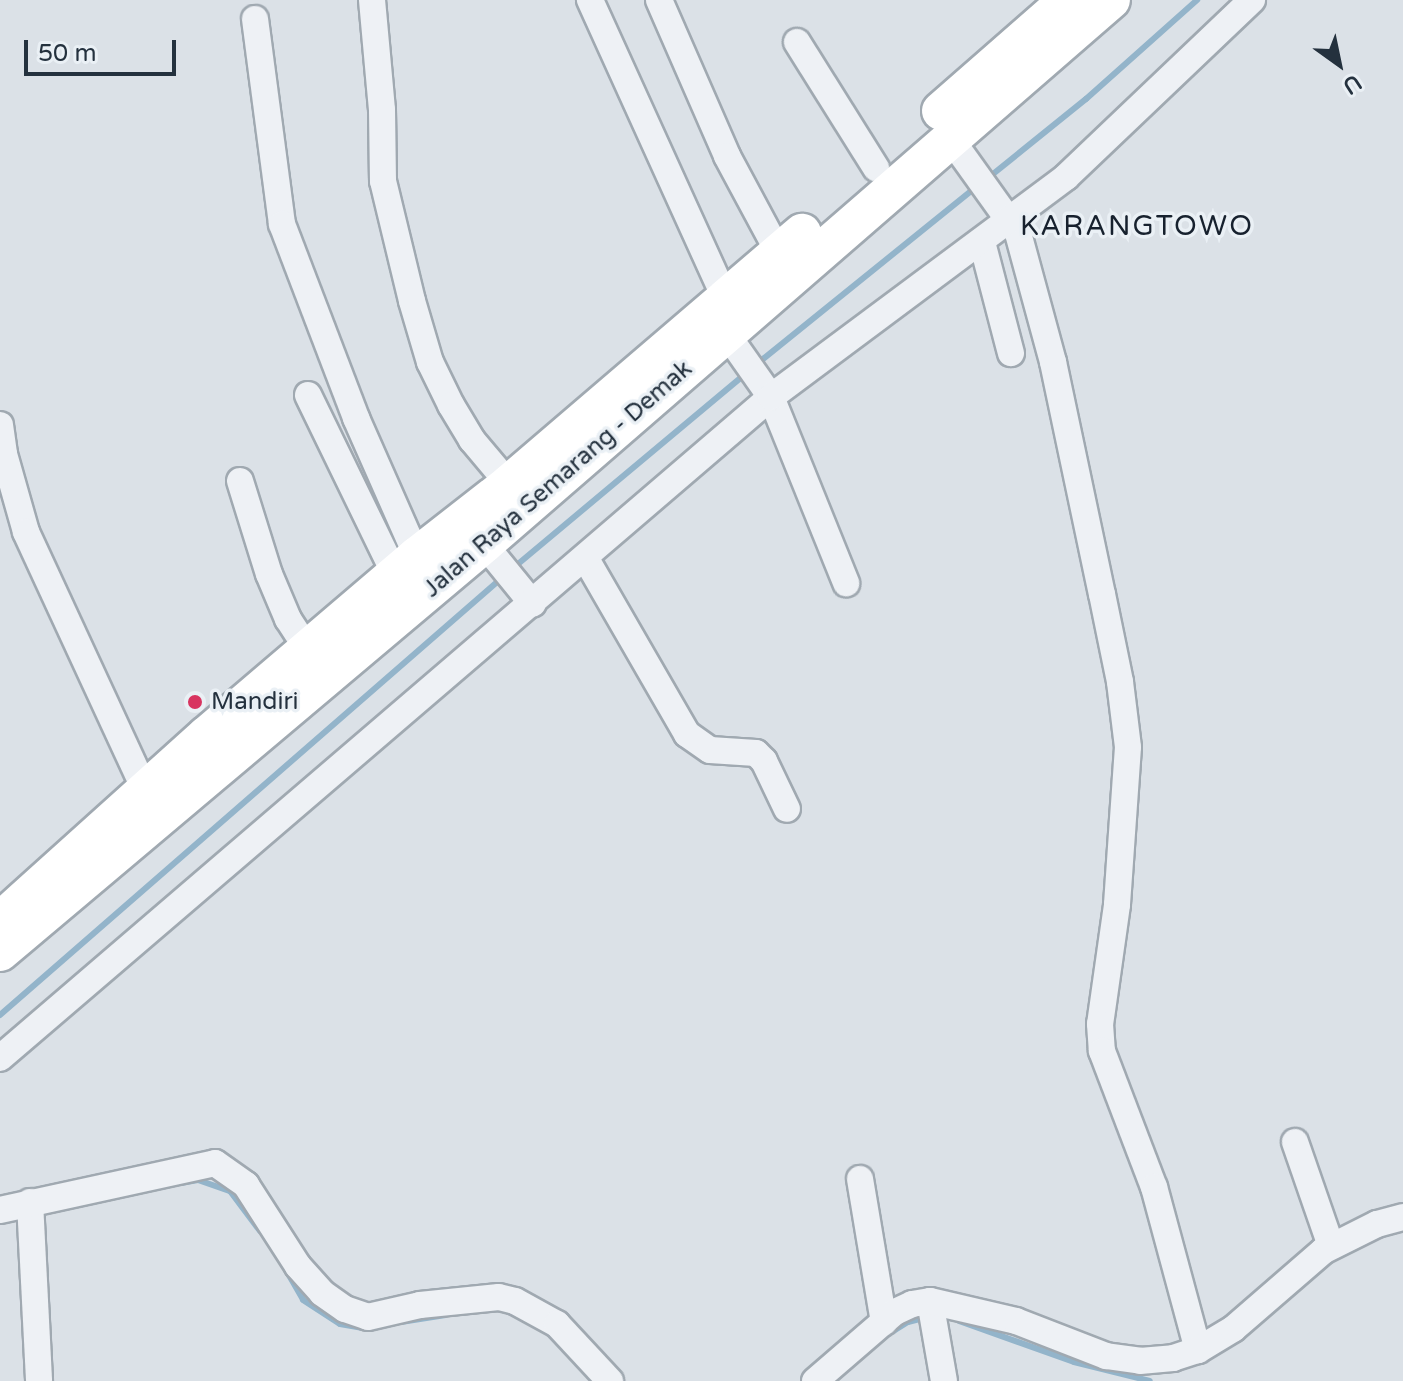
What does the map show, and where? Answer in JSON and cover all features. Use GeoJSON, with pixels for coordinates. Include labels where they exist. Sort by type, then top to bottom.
{"type":"FeatureCollection","features":[{"type":"Feature","properties":{"kind":"highway","name":"Jalan Raya Semarang - Demak"},"geometry":{"type":"LineString","coordinates":[[729,324],[779,253],[1068,0]]}},
{"type":"Feature","properties":{"kind":"highway","name":"Jalan Raya Semarang - Demak"},"geometry":{"type":"LineString","coordinates":[[0,921],[206,736],[406,565],[509,484],[960,153],[1111,0]]}},
{"type":"Feature","properties":{"kind":"highway","name":"Jalan Raya Semarang - Demak"},"geometry":{"type":"LineString","coordinates":[[0,952],[487,548],[628,399]]}},
{"type":"Feature","properties":{"kind":"street"},"geometry":{"type":"LineString","coordinates":[[372,0],[382,110],[383,181],[412,301],[430,362],[451,405],[472,440],[509,484]]}},
{"type":"Feature","properties":{"kind":"street"},"geometry":{"type":"LineString","coordinates":[[590,0],[729,324],[769,394],[846,583]]}},
{"type":"Feature","properties":{"kind":"street"},"geometry":{"type":"LineString","coordinates":[[659,0],[727,156],[779,253]]}},
{"type":"Feature","properties":{"kind":"street"},"geometry":{"type":"LineString","coordinates":[[0,1058],[529,600],[586,559],[769,394],[982,242],[1001,212],[1066,177],[1252,0]]}},
{"type":"Feature","properties":{"kind":"street"},"geometry":{"type":"LineString","coordinates":[[255,19],[282,224],[356,418],[406,565]]}},
{"type":"Feature","properties":{"kind":"street"},"geometry":{"type":"LineString","coordinates":[[797,42],[876,168]]}},
{"type":"Feature","properties":{"kind":"street"},"geometry":{"type":"LineString","coordinates":[[960,153],[1018,233],[1053,362],[1120,682],[1127,734],[1127,804],[1100,1024],[1102,1051],[1154,1187],[1198,1350]]}},
{"type":"Feature","properties":{"kind":"street"},"geometry":{"type":"LineString","coordinates":[[982,242],[1011,353]]}},
{"type":"Feature","properties":{"kind":"street"},"geometry":{"type":"LineString","coordinates":[[308,395],[406,565]]}},
{"type":"Feature","properties":{"kind":"street"},"geometry":{"type":"LineString","coordinates":[[0,425],[2,455],[26,532],[146,792]]}},
{"type":"Feature","properties":{"kind":"street"},"geometry":{"type":"LineString","coordinates":[[240,481],[269,574],[288,619],[309,651]]}},
{"type":"Feature","properties":{"kind":"street"},"geometry":{"type":"LineString","coordinates":[[487,548],[529,600]]}},
{"type":"Feature","properties":{"kind":"street"},"geometry":{"type":"LineString","coordinates":[[586,559],[687,734],[710,750],[756,753],[764,761],[787,809]]}},
{"type":"Feature","properties":{"kind":"street"},"geometry":{"type":"LineString","coordinates":[[1295,1142],[1331,1246]]}},
{"type":"Feature","properties":{"kind":"street"},"geometry":{"type":"LineString","coordinates":[[0,1210],[215,1163],[246,1185],[298,1266],[322,1293],[345,1309],[368,1317],[420,1305],[499,1297],[515,1301],[557,1324],[610,1381]]}},
{"type":"Feature","properties":{"kind":"street"},"geometry":{"type":"LineString","coordinates":[[860,1179],[884,1322]]}},
{"type":"Feature","properties":{"kind":"street"},"geometry":{"type":"LineString","coordinates":[[30,1202],[39,1381]]}},
{"type":"Feature","properties":{"kind":"street"},"geometry":{"type":"LineString","coordinates":[[815,1381],[903,1307],[930,1301],[1016,1321],[1123,1360],[1156,1360],[1198,1350],[1233,1329],[1331,1246],[1377,1224],[1403,1217]]}},
{"type":"Feature","properties":{"kind":"street"},"geometry":{"type":"LineString","coordinates":[[930,1301],[944,1381]]}},
{"type":"Feature","properties":{"kind":"waterway"},"geometry":{"type":"LineString","coordinates":[[988,178],[1086,99],[1197,0]]}},
{"type":"Feature","properties":{"kind":"waterway"},"geometry":{"type":"LineString","coordinates":[[758,363],[976,187]]}},
{"type":"Feature","properties":{"kind":"waterway"},"geometry":{"type":"LineString","coordinates":[[512,569],[746,373]]}},
{"type":"Feature","properties":{"kind":"waterway"},"geometry":{"type":"LineString","coordinates":[[0,1015],[504,576]]}},
{"type":"Feature","properties":{"kind":"waterway"},"geometry":{"type":"LineString","coordinates":[[181,1183],[198,1180],[230,1191],[260,1231]]}},
{"type":"Feature","properties":{"kind":"waterway"},"geometry":{"type":"LineString","coordinates":[[286,1270],[303,1300],[340,1324],[362,1328]]}},
{"type":"Feature","properties":{"kind":"waterway"},"geometry":{"type":"LineString","coordinates":[[401,1322],[445,1315]]}},
{"type":"Feature","properties":{"kind":"waterway"},"geometry":{"type":"LineString","coordinates":[[887,1335],[908,1322],[924,1318]]}},
{"type":"Feature","properties":{"kind":"waterway"},"geometry":{"type":"LineString","coordinates":[[959,1321],[1074,1362],[1150,1381]]}},
{"type":"Feature","properties":{"kind":"place","name":"Mandiri"},"geometry":{"type":"Point","coordinates":[195,702]}},
{"type":"Feature","properties":{"kind":"district","name":"KARANGTOWO"},"geometry":{"type":"Point","coordinates":[1137,226]}}]}
